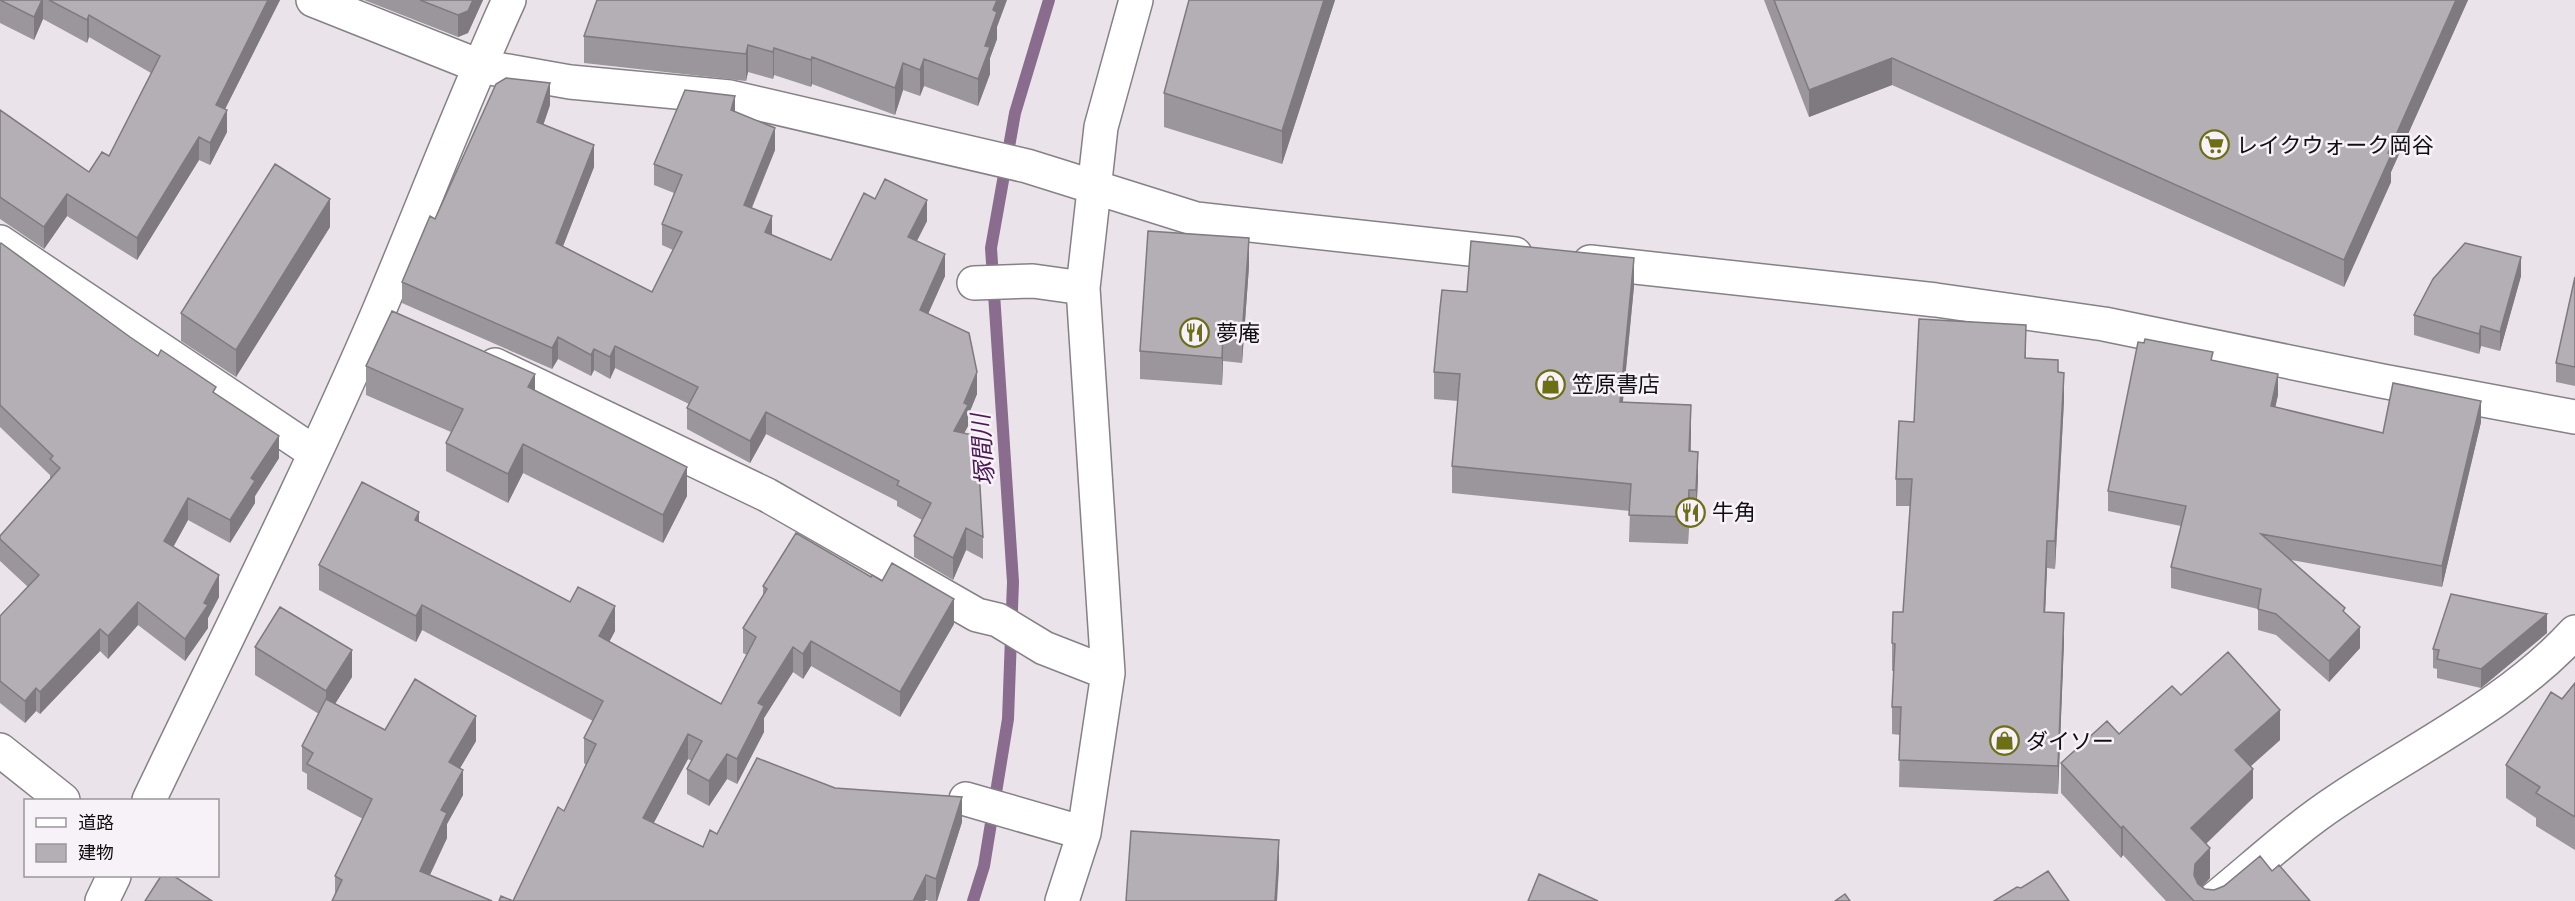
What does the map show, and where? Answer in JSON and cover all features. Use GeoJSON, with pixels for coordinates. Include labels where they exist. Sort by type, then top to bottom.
{"type":"FeatureCollection","features":[{"type":"Feature","properties":{"kind":"street"},"geometry":{"type":"LineString","coordinates":[[313,0],[479,66],[570,82],[730,97],[1027,166],[1196,219],[1936,300],[2104,324],[2382,381],[2575,417]]}},
{"type":"Feature","properties":{"kind":"street"},"geometry":{"type":"LineString","coordinates":[[150,799],[315,453],[378,313],[508,0]]}},
{"type":"Feature","properties":{"kind":"street"},"geometry":{"type":"LineString","coordinates":[[1062,901],[1084,833],[1108,673],[1083,288],[1101,127],[1136,0]]}},
{"type":"Feature","properties":{"kind":"street"},"geometry":{"type":"LineString","coordinates":[[0,242],[315,453]]}},
{"type":"Feature","properties":{"kind":"street"},"geometry":{"type":"LineString","coordinates":[[974,283],[1033,281],[1083,288]]}},
{"type":"Feature","properties":{"kind":"street"},"geometry":{"type":"LineString","coordinates":[[378,313],[409,327]]}},
{"type":"Feature","properties":{"kind":"street"},"geometry":{"type":"LineString","coordinates":[[472,355],[546,387],[767,495],[977,615],[998,621],[1044,648],[1108,673]]}},
{"type":"Feature","properties":{"kind":"street"},"geometry":{"type":"LineString","coordinates":[[2212,901],[2334,802],[2487,706],[2553,656],[2575,632]]}},
{"type":"Feature","properties":{"kind":"street"},"geometry":{"type":"LineString","coordinates":[[0,750],[61,799]]}},
{"type":"Feature","properties":{"kind":"street"},"geometry":{"type":"LineString","coordinates":[[966,799],[1084,833]]}},
{"type":"Feature","properties":{"kind":"street"},"geometry":{"type":"LineString","coordinates":[[102,901],[114,877]]}},
{"type":"Feature","properties":{"kind":"building"},"geometry":{"type":"Polygon","coordinates":[[[0,0],[42,0],[34,17],[0,0]]]}},
{"type":"Feature","properties":{"kind":"building"},"geometry":{"type":"Polygon","coordinates":[[[49,0],[268,0],[216,105],[227,110],[210,143],[199,137],[137,238],[67,194],[44,227],[0,197],[0,110],[89,172],[102,152],[109,156],[160,56],[89,15],[87,20],[49,0]]]}},
{"type":"Feature","properties":{"kind":"building"},"geometry":{"type":"Polygon","coordinates":[[[420,0],[473,0],[468,11],[458,15],[420,0]]]}},
{"type":"Feature","properties":{"kind":"building"},"geometry":{"type":"Polygon","coordinates":[[[597,0],[997,0],[993,10],[997,12],[985,46],[990,47],[978,79],[924,59],[920,70],[903,63],[895,88],[812,57],[811,60],[774,48],[773,52],[748,45],[746,54],[584,36],[597,0]]]}},
{"type":"Feature","properties":{"kind":"building"},"geometry":{"type":"Polygon","coordinates":[[[1189,0],[1324,0],[1282,131],[1164,93],[1189,0]]]}},
{"type":"Feature","properties":{"kind":"building","name":"レイクウォーク岡谷"},"geometry":{"type":"Polygon","coordinates":[[[1774,0],[2456,0],[2388,153],[2391,155],[2344,260],[1892,58],[1809,90],[1774,0]]]}},
{"type":"Feature","properties":{"kind":"building"},"geometry":{"type":"Polygon","coordinates":[[[506,78],[550,83],[537,122],[594,145],[556,243],[652,292],[682,232],[662,224],[682,175],[654,164],[685,90],[735,96],[731,110],[775,128],[744,205],[772,216],[765,232],[831,260],[864,193],[875,199],[885,179],[927,200],[908,237],[945,254],[920,310],[969,333],[977,372],[964,403],[968,405],[954,431],[977,436],[983,537],[966,528],[953,558],[914,536],[931,503],[897,485],[899,481],[766,412],[750,441],[687,408],[698,387],[615,346],[610,357],[594,349],[591,355],[558,337],[552,348],[402,282],[430,216],[435,219],[496,84],[506,78]]]}},
{"type":"Feature","properties":{"kind":"building"},"geometry":{"type":"Polygon","coordinates":[[[275,164],[330,199],[236,350],[181,313],[275,164]]]}},
{"type":"Feature","properties":{"kind":"building"},"geometry":{"type":"Polygon","coordinates":[[[1148,231],[1249,238],[1242,336],[1223,334],[1222,358],[1140,351],[1148,231]]]}},
{"type":"Feature","properties":{"kind":"building"},"geometry":{"type":"Polygon","coordinates":[[[1471,241],[1634,258],[1620,402],[1691,405],[1689,451],[1698,452],[1696,490],[1689,490],[1688,517],[1629,515],[1631,484],[1452,466],[1460,374],[1434,372],[1442,290],[1467,292],[1471,241]]]}},
{"type":"Feature","properties":{"kind":"building"},"geometry":{"type":"Polygon","coordinates":[[[1,243],[158,356],[161,350],[216,387],[213,392],[279,436],[251,478],[255,481],[230,520],[188,498],[164,541],[219,575],[204,603],[208,605],[185,639],[138,602],[108,636],[100,629],[40,692],[36,688],[25,701],[0,681],[0,616],[39,575],[0,539],[0,536],[60,468],[50,459],[53,456],[0,405],[1,243]]]}},
{"type":"Feature","properties":{"kind":"building"},"geometry":{"type":"Polygon","coordinates":[[[2465,243],[2521,257],[2500,332],[2481,326],[2479,334],[2414,315],[2433,279],[2465,243]]]}},
{"type":"Feature","properties":{"kind":"building"},"geometry":{"type":"Polygon","coordinates":[[[2575,277],[2575,367],[2556,363],[2575,277]]]}},
{"type":"Feature","properties":{"kind":"building"},"geometry":{"type":"Polygon","coordinates":[[[392,311],[535,374],[528,387],[687,467],[663,515],[523,444],[508,474],[446,443],[463,409],[366,366],[392,311]]]}},
{"type":"Feature","properties":{"kind":"building"},"geometry":{"type":"Polygon","coordinates":[[[1919,319],[2026,325],[2025,358],[2058,360],[2058,372],[2064,373],[2055,541],[2047,541],[2044,612],[2064,613],[2058,766],[1899,760],[1901,707],[1892,707],[1895,644],[1892,643],[1893,612],[1903,612],[1912,479],[1896,479],[1899,421],[1914,422],[1919,319]]]}},
{"type":"Feature","properties":{"kind":"building"},"geometry":{"type":"Polygon","coordinates":[[[2145,339],[2213,352],[2211,360],[2278,374],[2271,406],[2383,433],[2393,383],[2481,401],[2442,566],[2261,534],[2345,608],[2343,611],[2360,627],[2329,661],[2276,614],[2258,609],[2261,589],[2171,567],[2186,506],[2108,491],[2138,342],[2144,343],[2145,339]]]}},
{"type":"Feature","properties":{"kind":"building"},"geometry":{"type":"Polygon","coordinates":[[[362,482],[419,512],[415,520],[570,602],[578,587],[615,606],[599,636],[721,704],[756,637],[743,628],[767,589],[763,586],[796,533],[871,577],[872,575],[882,581],[892,563],[954,599],[900,692],[811,641],[803,654],[793,647],[758,703],[764,706],[737,759],[727,754],[709,781],[687,769],[702,741],[688,734],[643,818],[703,847],[710,830],[717,834],[757,758],[835,788],[962,797],[936,879],[926,875],[913,901],[513,901],[558,807],[564,811],[596,744],[584,738],[603,701],[422,605],[416,616],[319,565],[362,482]]]}},
{"type":"Feature","properties":{"kind":"building"},"geometry":{"type":"Polygon","coordinates":[[[2451,594],[2547,614],[2481,669],[2437,659],[2439,650],[2433,649],[2451,594]]]}},
{"type":"Feature","properties":{"kind":"building"},"geometry":{"type":"Polygon","coordinates":[[[280,607],[352,650],[326,691],[255,647],[280,607]]]}},
{"type":"Feature","properties":{"kind":"building"},"geometry":{"type":"Polygon","coordinates":[[[2228,652],[2280,710],[2235,750],[2253,769],[2191,828],[2210,848],[2195,864],[2194,875],[2198,884],[2205,889],[2214,890],[2224,886],[2260,856],[2272,871],[2279,865],[2310,901],[2194,901],[2123,826],[2121,828],[2061,763],[2107,721],[2119,734],[2172,686],[2181,695],[2228,652]]]}},
{"type":"Feature","properties":{"kind":"building"},"geometry":{"type":"Polygon","coordinates":[[[415,679],[476,716],[449,762],[463,770],[441,810],[447,813],[420,871],[492,901],[332,901],[342,880],[335,876],[372,799],[307,764],[313,753],[302,746],[326,699],[385,730],[415,679]]]}},
{"type":"Feature","properties":{"kind":"building"},"geometry":{"type":"Polygon","coordinates":[[[2575,683],[2575,817],[2536,793],[2540,787],[2506,765],[2551,692],[2562,699],[2575,683]]]}},
{"type":"Feature","properties":{"kind":"building"},"geometry":{"type":"Polygon","coordinates":[[[1131,831],[1279,840],[1275,901],[1126,901],[1131,831]]]}},
{"type":"Feature","properties":{"kind":"building"},"geometry":{"type":"Polygon","coordinates":[[[2048,871],[2069,901],[1994,901],[2017,887],[2021,888],[2048,871]]]}},
{"type":"Feature","properties":{"kind":"building"},"geometry":{"type":"Polygon","coordinates":[[[1539,874],[1598,901],[1528,901],[1539,874]]]}},
{"type":"Feature","properties":{"kind":"building"},"geometry":{"type":"Polygon","coordinates":[[[160,877],[176,877],[212,901],[145,901],[160,877]]]}},
{"type":"Feature","properties":{"kind":"building"},"geometry":{"type":"Polygon","coordinates":[[[1845,894],[1850,901],[1835,901],[1845,894]]]}},
{"type":"Feature","properties":{"kind":"building"},"geometry":{"type":"Polygon","coordinates":[[[501,896],[513,901],[499,901],[501,896]]]}},
{"type":"Feature","properties":{"kind":"waterway","name":"塚間川"},"geometry":{"type":"LineString","coordinates":[[973,901],[984,866],[1008,719],[1013,582],[991,248],[1015,113],[1049,0]]}},
{"type":"Feature","properties":{"kind":"place","name":"レイクウォーク岡谷"},"geometry":{"type":"Point","coordinates":[2215,145]}},
{"type":"Feature","properties":{"kind":"place","name":"夢庵"},"geometry":{"type":"Point","coordinates":[1195,333]}},
{"type":"Feature","properties":{"kind":"place","name":"笠原書店"},"geometry":{"type":"Point","coordinates":[1551,384]}},
{"type":"Feature","properties":{"kind":"place","name":"牛角"},"geometry":{"type":"Point","coordinates":[1691,512]}},
{"type":"Feature","properties":{"kind":"place","name":"ダイソー"},"geometry":{"type":"Point","coordinates":[2005,741]}}]}
